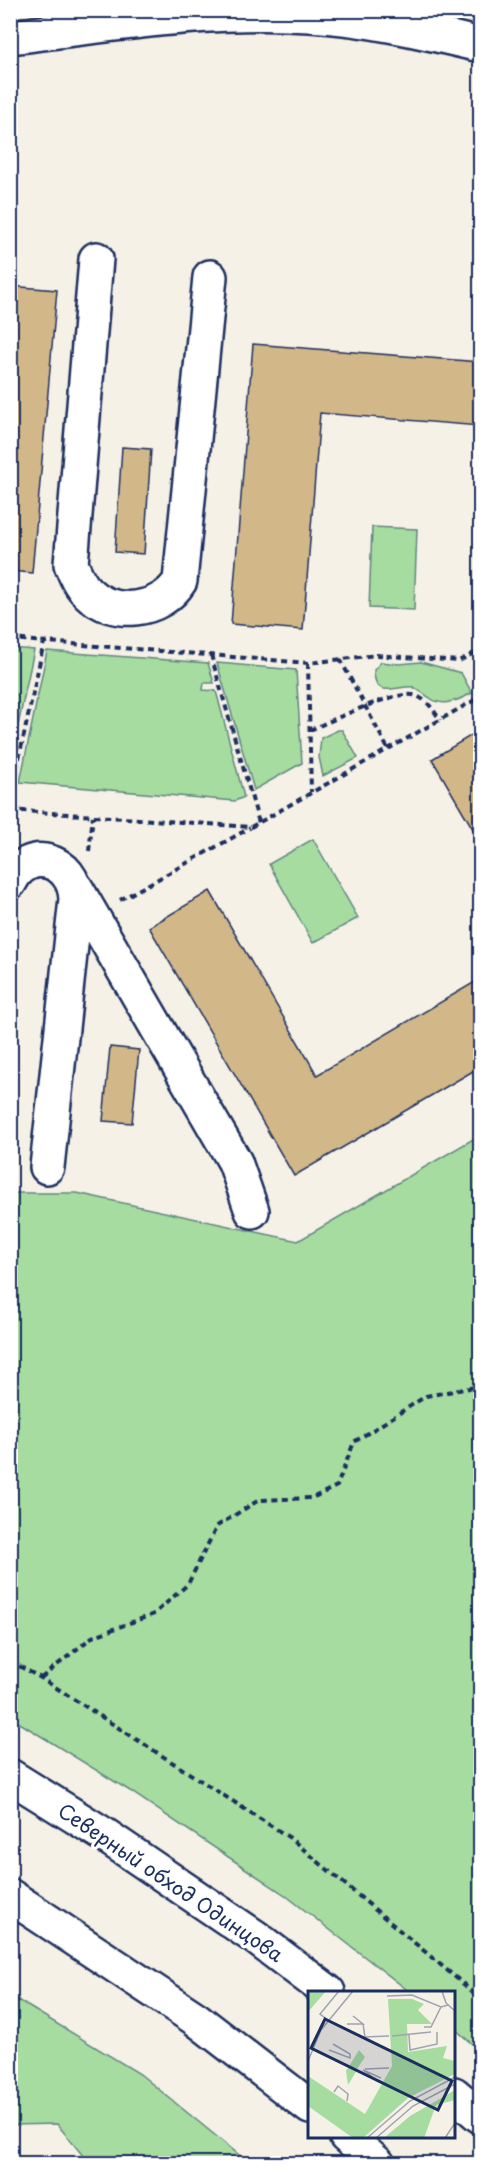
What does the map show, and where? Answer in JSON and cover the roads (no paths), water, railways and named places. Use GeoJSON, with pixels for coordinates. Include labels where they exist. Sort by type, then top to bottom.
{"type":"FeatureCollection","features":[{"type":"Feature","properties":{"kind":"main road"},"geometry":{"type":"LineString","coordinates":[[10,37],[138,22],[235,14],[311,15],[416,29],[480,45]]}},
{"type":"Feature","properties":{"kind":"main road"},"geometry":{"type":"LineString","coordinates":[[96,259],[71,564],[86,592],[101,602],[120,607],[134,609],[156,604],[170,595],[180,581],[210,277]]}},
{"type":"Feature","properties":{"kind":"main road"},"geometry":{"type":"LineString","coordinates":[[10,882],[21,868],[32,862],[43,861],[64,868],[72,877],[92,916],[235,1162],[252,1211]]}},
{"type":"Feature","properties":{"kind":"main road"},"geometry":{"type":"LineString","coordinates":[[47,1167],[76,888]]}},
{"type":"Feature","properties":{"kind":"main road","name":"Северный обход Одинцова"},"geometry":{"type":"LineString","coordinates":[[10,1776],[103,1834],[255,1936],[327,1991]]}},
{"type":"Feature","properties":{"kind":"main road"},"geometry":{"type":"LineString","coordinates":[[10,1896],[196,2019],[308,2106]]}},
{"type":"Feature","properties":{"kind":"main road"},"geometry":{"type":"LineString","coordinates":[[455,2096],[480,2116]]}},
{"type":"Feature","properties":{"kind":"main road"},"geometry":{"type":"LineString","coordinates":[[348,2138],[378,2163]]}}]}
